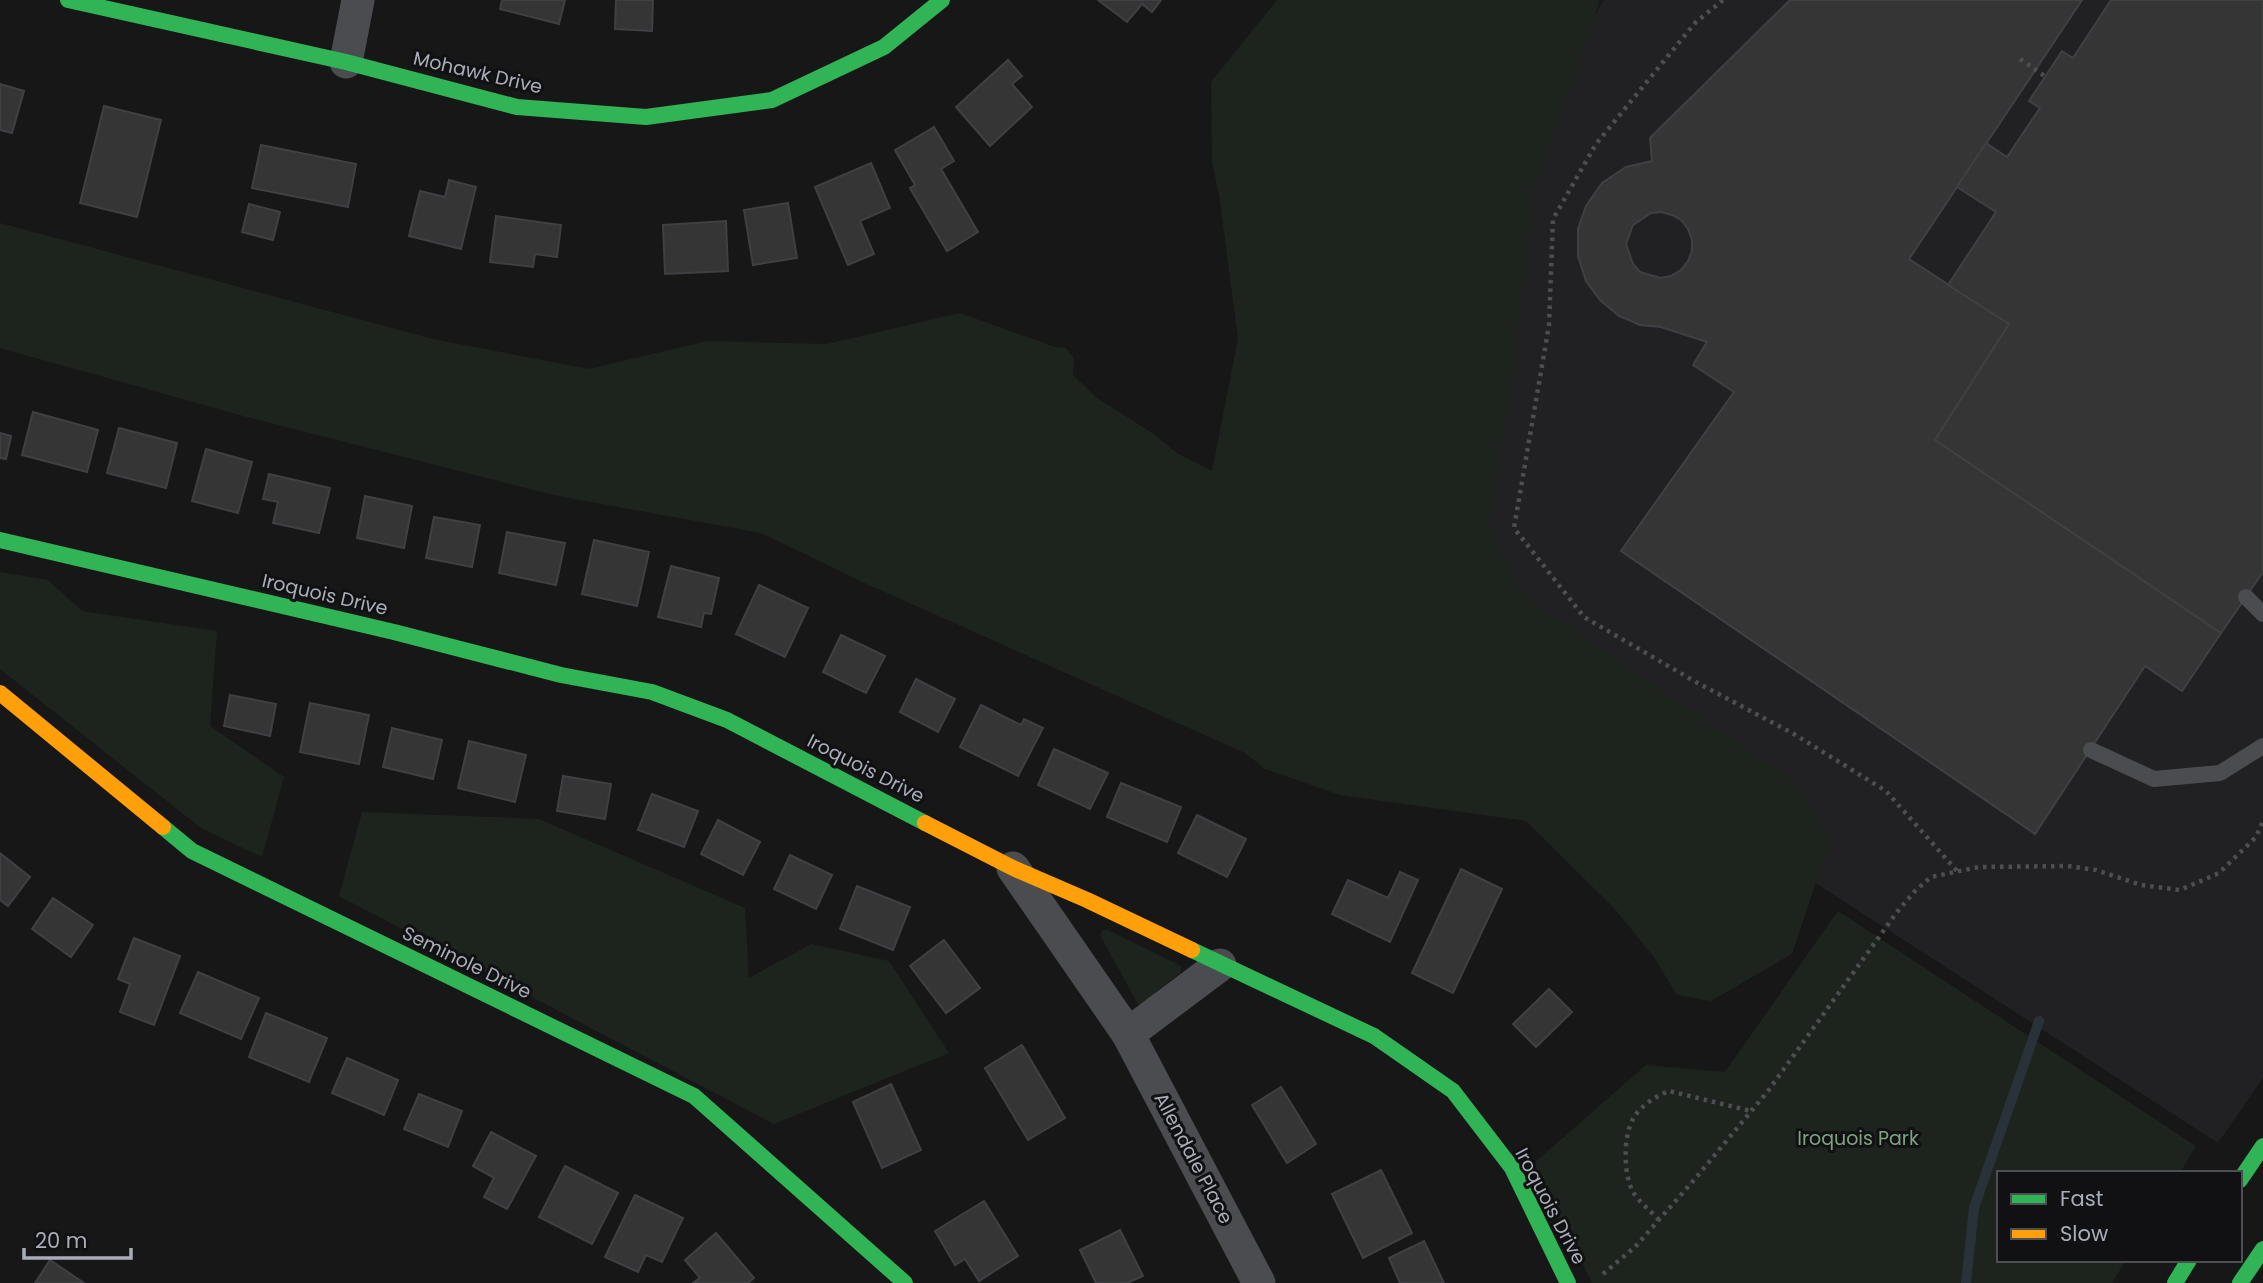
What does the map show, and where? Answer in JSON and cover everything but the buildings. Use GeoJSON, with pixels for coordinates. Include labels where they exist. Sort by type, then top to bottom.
{"type":"FeatureCollection","features":[{"type":"Feature","properties":{"kind":"street","name":"Mohawk Drive"},"geometry":{"type":"LineString","coordinates":[[68,0],[346,62],[517,107],[646,117],[772,100],[884,47],[942,0]]}},
{"type":"Feature","properties":{"kind":"street"},"geometry":{"type":"LineString","coordinates":[[346,62],[358,0]]}},
{"type":"Feature","properties":{"kind":"street","name":"Iroquois Drive"},"geometry":{"type":"LineString","coordinates":[[0,540],[394,632],[561,675],[652,692],[727,720],[1013,868],[1087,900],[1374,1036],[1453,1091],[1512,1168],[1568,1283]]}},
{"type":"Feature","properties":{"kind":"street","name":"Seminole Drive"},"geometry":{"type":"LineString","coordinates":[[0,693],[192,851],[694,1096],[905,1283]]}},
{"type":"Feature","properties":{"kind":"street","name":"Allendale Place"},"geometry":{"type":"LineString","coordinates":[[1013,868],[1128,1034],[1259,1283]]}},
{"type":"Feature","properties":{"kind":"street"},"geometry":{"type":"LineString","coordinates":[[1128,1034],[1220,965]]}},
{"type":"Feature","properties":{"kind":"street"},"geometry":{"type":"LineString","coordinates":[[2242,1177],[2263,1146]]}},
{"type":"Feature","properties":{"kind":"street"},"geometry":{"type":"LineString","coordinates":[[2240,1283],[2263,1249]]}},
{"type":"Feature","properties":{"kind":"street"},"geometry":{"type":"LineString","coordinates":[[2175,1283],[2188,1262]]}},
{"type":"Feature","properties":{"kind":"lane"},"geometry":{"type":"LineString","coordinates":[[2246,597],[2263,614]]}},
{"type":"Feature","properties":{"kind":"lane"},"geometry":{"type":"LineString","coordinates":[[2091,750],[2154,779],[2220,773],[2263,746]]}},
{"type":"Feature","properties":{"kind":"path"},"geometry":{"type":"LineString","coordinates":[[1723,0],[1695,23],[1596,144],[1553,219],[1549,324],[1514,528],[1584,617],[1694,681],[1794,734],[1886,791],[1957,871]]}},
{"type":"Feature","properties":{"kind":"path"},"geometry":{"type":"LineString","coordinates":[[2020,59],[2046,77]]}},
{"type":"Feature","properties":{"kind":"path"},"geometry":{"type":"LineString","coordinates":[[1600,1276],[1635,1247],[1660,1220],[1751,1111],[1914,891],[1931,877],[1979,867],[2068,866],[2096,870],[2141,885],[2180,890],[2219,873],[2256,838],[2263,821]]}},
{"type":"Feature","properties":{"kind":"path"},"geometry":{"type":"LineString","coordinates":[[1660,1220],[1634,1194],[1628,1181],[1628,1130],[1635,1116],[1656,1095],[1669,1091],[1751,1111]]}},
{"type":"Feature","properties":{"kind":"shaded area"},"geometry":{"type":"Polygon","coordinates":[[[1604,0],[2263,0],[2263,1078],[2218,1143],[1278,536],[1604,0]]]}},
{"type":"Feature","properties":{"kind":"green space"},"geometry":{"type":"Polygon","coordinates":[[[1277,0],[1600,0],[1533,190],[1509,400],[1488,526],[1524,596],[1797,784],[1830,840],[1792,954],[1711,1001],[1677,995],[1653,956],[1614,908],[1526,821],[1340,795],[1265,769],[1245,753],[869,585],[761,533],[553,495],[247,417],[0,348],[0,223],[433,339],[589,369],[707,341],[827,344],[960,313],[1055,347],[1066,348],[1074,359],[1073,375],[1097,398],[1154,434],[1177,453],[1212,471],[1238,339],[1220,201],[1212,161],[1211,82],[1277,0]]]}},
{"type":"Feature","properties":{"kind":"green space"},"geometry":{"type":"Polygon","coordinates":[[[0,572],[48,580],[82,611],[217,631],[210,726],[284,777],[262,857],[201,828],[0,669],[0,572]]]}},
{"type":"Feature","properties":{"kind":"green space"},"geometry":{"type":"Polygon","coordinates":[[[362,812],[539,819],[745,908],[749,978],[811,944],[889,961],[949,1053],[774,1124],[339,896],[362,812]]]}},
{"type":"Feature","properties":{"kind":"green space","name":"Iroquois Park"},"geometry":{"type":"Polygon","coordinates":[[[1838,911],[2196,1146],[2181,1171],[1997,1171],[1997,1262],[2125,1262],[2112,1283],[1592,1283],[1533,1164],[1646,1065],[1725,1072],[1838,911]]]}},
{"type":"Feature","properties":{"kind":"green space"},"geometry":{"type":"Polygon","coordinates":[[[1103,930],[1181,966],[1181,972],[1156,992],[1147,1008],[1140,1008],[1100,935],[1103,930]]]}},
{"type":"Feature","properties":{"kind":"waterway"},"geometry":{"type":"LineString","coordinates":[[1966,1283],[1974,1208],[2039,1021]]}},
{"type":"Feature","properties":{"kind":"traffic: fast"},"geometry":{"type":"LineString","coordinates":[[68,0],[346,62],[517,107],[646,117],[772,100],[884,47],[942,0]]}},
{"type":"Feature","properties":{"kind":"traffic: fast"},"geometry":{"type":"LineString","coordinates":[[0,540],[394,632],[561,675],[652,692],[727,720],[925,823]]}},
{"type":"Feature","properties":{"kind":"traffic: fast"},"geometry":{"type":"LineString","coordinates":[[163,827],[192,851],[694,1096],[905,1283]]}},
{"type":"Feature","properties":{"kind":"traffic: fast"},"geometry":{"type":"LineString","coordinates":[[1192,950],[1374,1036],[1453,1091],[1512,1168],[1568,1283]]}},
{"type":"Feature","properties":{"kind":"traffic: fast"},"geometry":{"type":"LineString","coordinates":[[2242,1177],[2263,1146]]}},
{"type":"Feature","properties":{"kind":"traffic: fast"},"geometry":{"type":"LineString","coordinates":[[2240,1283],[2263,1249]]}},
{"type":"Feature","properties":{"kind":"traffic: fast"},"geometry":{"type":"LineString","coordinates":[[2175,1283],[2188,1262]]}},
{"type":"Feature","properties":{"kind":"traffic: slow"},"geometry":{"type":"LineString","coordinates":[[0,693],[163,827]]}},
{"type":"Feature","properties":{"kind":"traffic: slow"},"geometry":{"type":"LineString","coordinates":[[925,823],[1013,868],[1192,950]]}}]}
